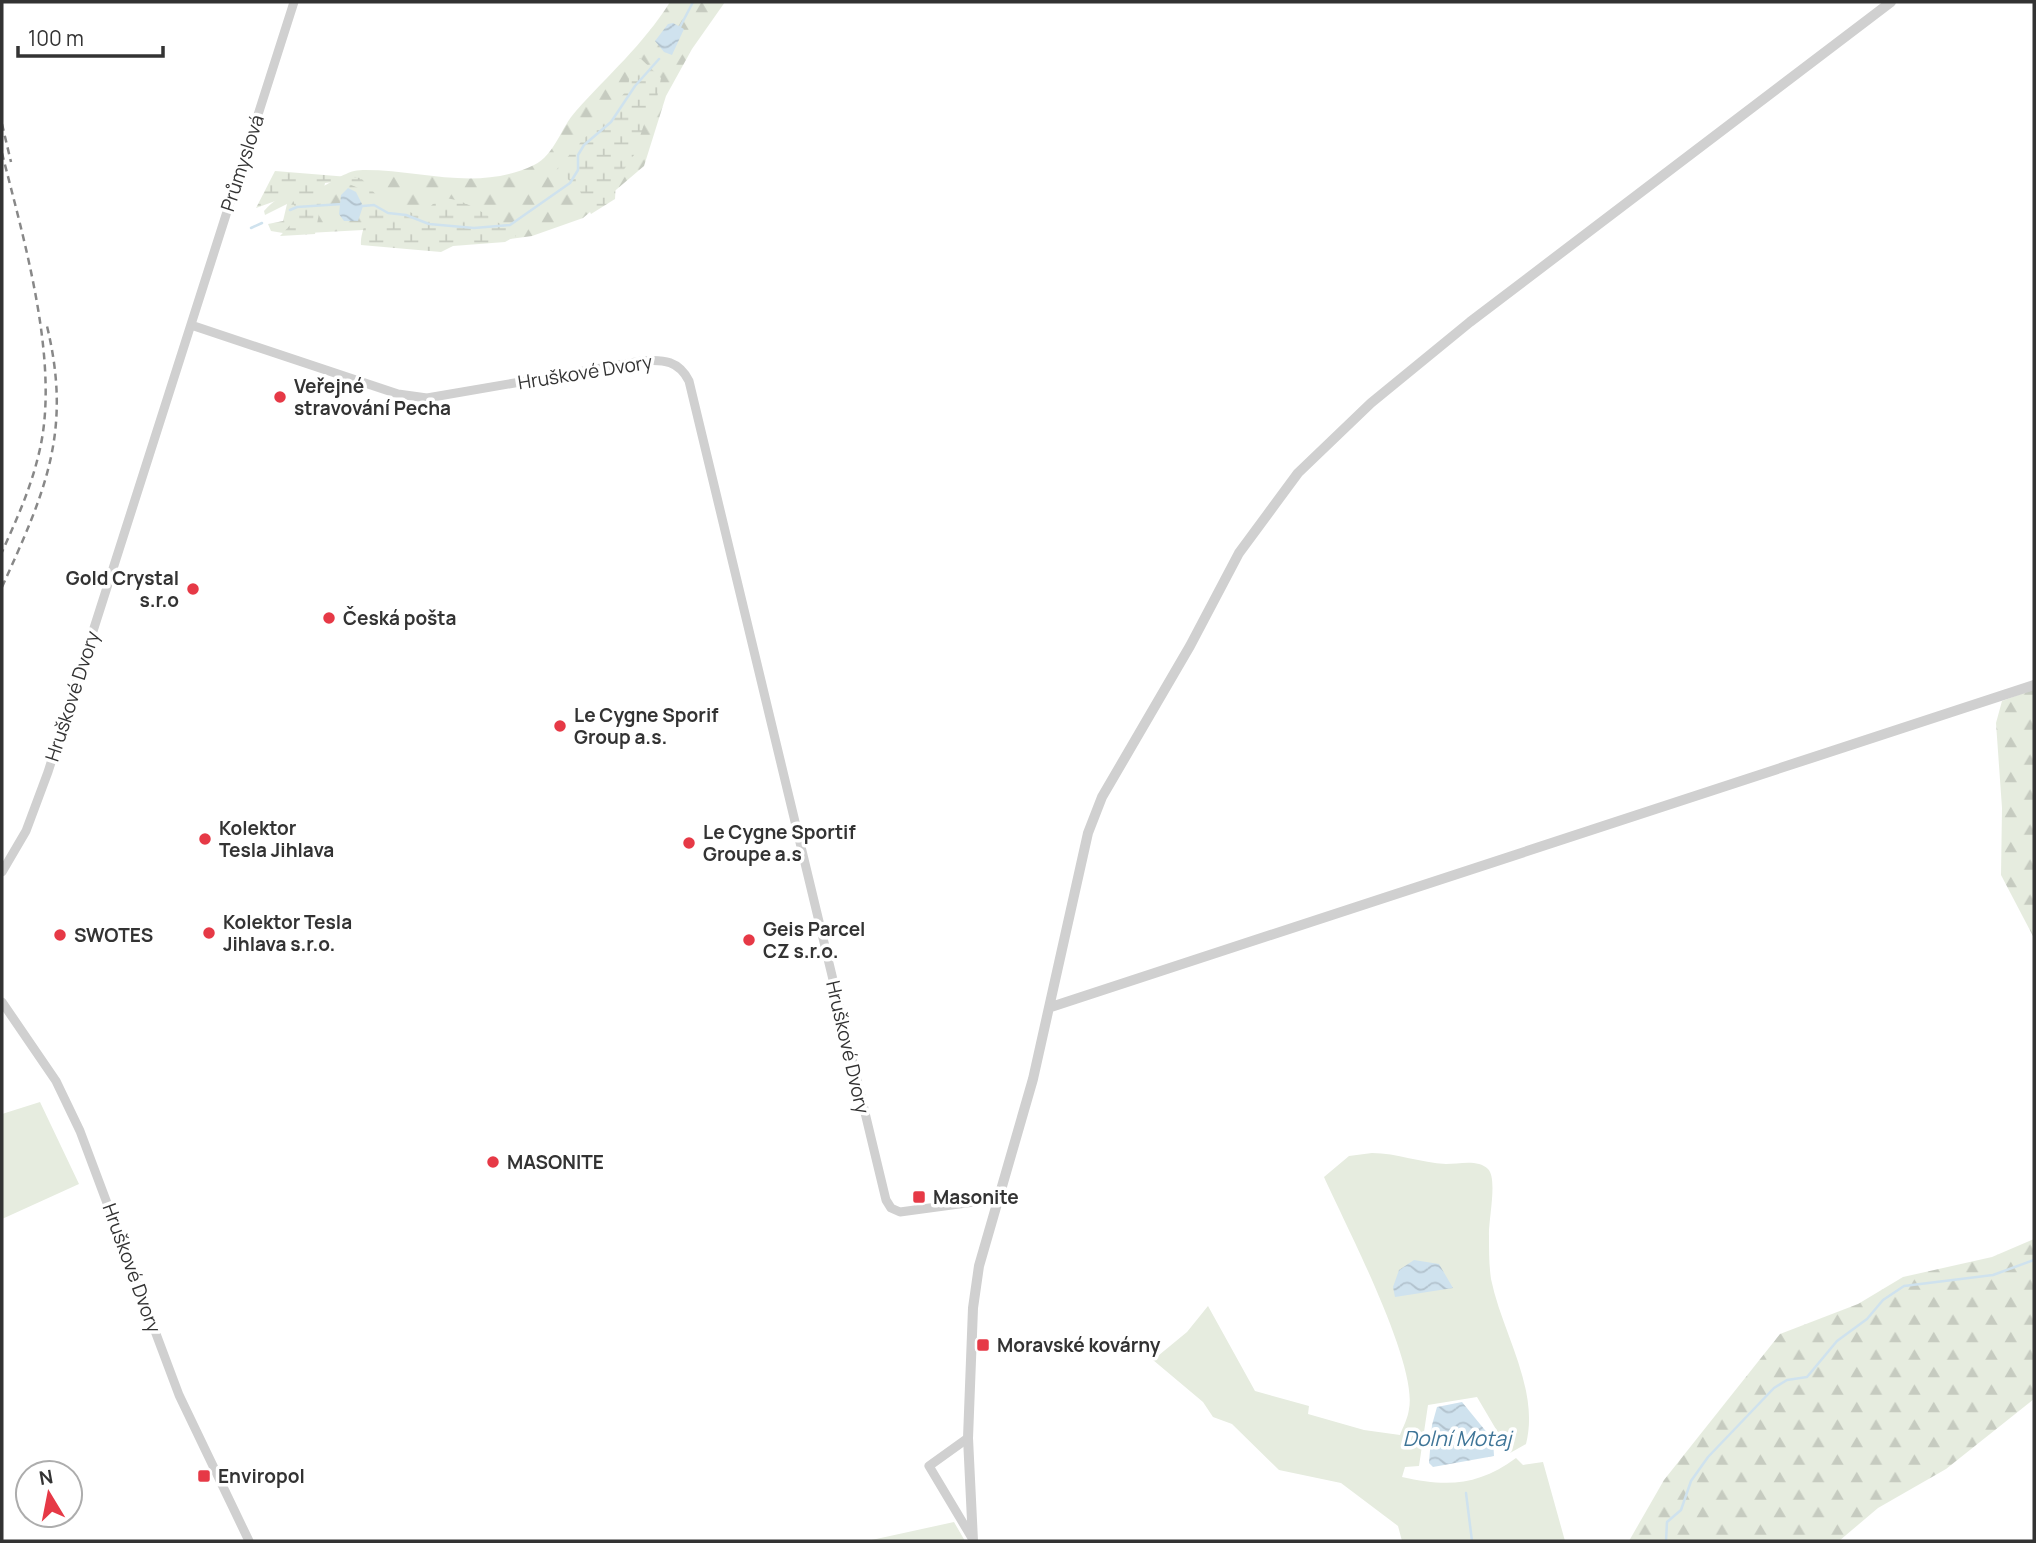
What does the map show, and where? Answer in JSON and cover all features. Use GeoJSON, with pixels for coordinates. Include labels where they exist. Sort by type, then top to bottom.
{"type":"FeatureCollection","features":[{"type":"Feature","properties":{"kind":"street","name":"Průmyslová"},"geometry":{"type":"LineString","coordinates":[[191,325],[294,2]]}},
{"type":"Feature","properties":{"kind":"street"},"geometry":{"type":"LineString","coordinates":[[973,1540],[968,1438],[973,1308],[979,1265],[1051,1007],[1076,876],[1102,797],[1191,646],[1240,553],[1298,473],[1371,403],[1470,321],[1891,2]]}},
{"type":"Feature","properties":{"kind":"street","name":"Hruškové Dvory"},"geometry":{"type":"LineString","coordinates":[[2,872],[26,831],[36,807],[191,325],[411,397],[427,398],[642,361],[662,360],[680,367],[689,381],[886,1200],[891,1208],[900,1212],[996,1199]]}},
{"type":"Feature","properties":{"kind":"street"},"geometry":{"type":"LineString","coordinates":[[1051,1007],[2034,685]]}},
{"type":"Feature","properties":{"kind":"street","name":"Hruškové Dvory"},"geometry":{"type":"LineString","coordinates":[[2,1002],[57,1081],[80,1131],[179,1395],[249,1541]]}},
{"type":"Feature","properties":{"kind":"street"},"geometry":{"type":"LineString","coordinates":[[968,1438],[929,1465],[973,1540]]}},
{"type":"Feature","properties":{"kind":"green space"},"geometry":{"type":"Polygon","coordinates":[[[670,2],[725,2],[692,49],[666,96],[644,166],[583,218],[532,236],[472,244],[363,230],[289,234],[271,231],[268,224],[283,221],[287,204],[265,215],[264,211],[271,204],[284,196],[321,187],[353,171],[471,178],[513,173],[534,165],[553,148],[571,118],[637,46],[670,2]]]}},
{"type":"Feature","properties":{"kind":"green space"},"geometry":{"type":"Polygon","coordinates":[[[640,58],[661,78],[656,103],[645,121],[634,155],[616,181],[615,199],[591,214],[578,187],[556,170],[628,89],[630,71],[640,58]]]}},
{"type":"Feature","properties":{"kind":"green space"},"geometry":{"type":"Polygon","coordinates":[[[275,171],[361,178],[388,208],[403,209],[421,217],[439,200],[459,201],[470,205],[516,236],[505,242],[453,246],[441,252],[361,245],[368,212],[366,196],[361,190],[348,184],[325,183],[315,234],[280,236],[295,220],[294,202],[289,196],[256,208],[275,171]]]}},
{"type":"Feature","properties":{"kind":"green space"},"geometry":{"type":"Polygon","coordinates":[[[2034,689],[2034,938],[2001,875],[2002,808],[1996,723],[2002,701],[2034,689]]]}},
{"type":"Feature","properties":{"kind":"green space"},"geometry":{"type":"Polygon","coordinates":[[[40,1102],[79,1184],[2,1219],[2,1114],[40,1102]]]}},
{"type":"Feature","properties":{"kind":"green space"},"geometry":{"type":"Polygon","coordinates":[[[1372,1153],[1446,1164],[1474,1163],[1488,1169],[1492,1182],[1489,1229],[1491,1279],[1518,1361],[1528,1403],[1526,1444],[1510,1453],[1477,1397],[1428,1405],[1419,1466],[1405,1467],[1402,1477],[1433,1482],[1462,1482],[1488,1474],[1516,1458],[1523,1465],[1543,1462],[1565,1541],[1402,1541],[1398,1526],[1341,1483],[1279,1470],[1232,1424],[1213,1417],[1203,1402],[1153,1360],[1187,1332],[1208,1306],[1255,1391],[1309,1406],[1308,1414],[1364,1430],[1400,1435],[1409,1409],[1409,1388],[1402,1360],[1378,1293],[1324,1177],[1349,1156],[1372,1153]]]}},
{"type":"Feature","properties":{"kind":"green space"},"geometry":{"type":"Polygon","coordinates":[[[2034,1239],[2034,1399],[1946,1469],[1878,1508],[1839,1541],[1629,1541],[1664,1480],[1780,1334],[1858,1304],[1903,1277],[1992,1257],[2034,1239]]]}},
{"type":"Feature","properties":{"kind":"green space"},"geometry":{"type":"Polygon","coordinates":[[[954,1522],[965,1541],[867,1541],[954,1522]]]}},
{"type":"Feature","properties":{"kind":"water"},"geometry":{"type":"Polygon","coordinates":[[[673,23],[684,29],[672,55],[664,52],[655,41],[668,24],[673,23]]]}},
{"type":"Feature","properties":{"kind":"water"},"geometry":{"type":"Polygon","coordinates":[[[348,188],[356,192],[363,206],[358,221],[344,221],[339,214],[341,195],[348,188]]]}},
{"type":"Feature","properties":{"kind":"water"},"geometry":{"type":"Polygon","coordinates":[[[1414,1260],[1439,1264],[1453,1288],[1395,1297],[1393,1287],[1399,1270],[1414,1260]]]}},
{"type":"Feature","properties":{"kind":"water","name":"Dolní Motaj"},"geometry":{"type":"Polygon","coordinates":[[[1462,1402],[1493,1440],[1494,1456],[1433,1467],[1429,1463],[1432,1425],[1437,1407],[1462,1402]]]}},
{"type":"Feature","properties":{"kind":"waterway"},"geometry":{"type":"LineString","coordinates":[[680,27],[693,2]]}},
{"type":"Feature","properties":{"kind":"waterway"},"geometry":{"type":"LineString","coordinates":[[363,206],[374,205],[388,213],[406,215],[429,224],[474,228],[510,225],[570,183],[578,170],[578,155],[584,145],[611,122],[635,86],[659,59]]}},
{"type":"Feature","properties":{"kind":"waterway"},"geometry":{"type":"LineString","coordinates":[[290,210],[297,207],[342,204]]}},
{"type":"Feature","properties":{"kind":"waterway"},"geometry":{"type":"LineString","coordinates":[[251,228],[262,223]]}},
{"type":"Feature","properties":{"kind":"waterway"},"geometry":{"type":"LineString","coordinates":[[1666,1541],[1667,1522],[1681,1510],[1691,1481],[1708,1457],[1774,1388],[1787,1380],[1807,1377],[1837,1341],[1867,1319],[1883,1300],[1904,1286],[1993,1275],[2034,1260]]}},
{"type":"Feature","properties":{"kind":"waterway"},"geometry":{"type":"LineString","coordinates":[[1466,1493],[1472,1541]]}},
{"type":"Feature","properties":{"kind":"railway"},"geometry":{"type":"LineString","coordinates":[[2,124],[11,162]]}},
{"type":"Feature","properties":{"kind":"railway"},"geometry":{"type":"LineString","coordinates":[[2,153],[37,304],[46,384],[44,422],[38,457],[27,493],[2,552]]}},
{"type":"Feature","properties":{"kind":"railway"},"geometry":{"type":"LineString","coordinates":[[2,587],[31,520],[51,459],[57,395],[54,360],[46,322]]}},
{"type":"Feature","properties":{"kind":"place","name":"Veřejné stravování Pecha"},"geometry":{"type":"Point","coordinates":[280,397]}},
{"type":"Feature","properties":{"kind":"place","name":"Gold Crystal s.r.o"},"geometry":{"type":"Point","coordinates":[193,589]}},
{"type":"Feature","properties":{"kind":"place","name":"Česká pošta"},"geometry":{"type":"Point","coordinates":[329,618]}},
{"type":"Feature","properties":{"kind":"place","name":"Le Cygne Sporif Group a.s."},"geometry":{"type":"Point","coordinates":[560,726]}},
{"type":"Feature","properties":{"kind":"place","name":"Kolektor Tesla Jihlava"},"geometry":{"type":"Point","coordinates":[205,839]}},
{"type":"Feature","properties":{"kind":"place","name":"Le Cygne Sportif Groupe a.s"},"geometry":{"type":"Point","coordinates":[689,843]}},
{"type":"Feature","properties":{"kind":"place","name":"Kolektor Tesla Jihlava s.r.o."},"geometry":{"type":"Point","coordinates":[209,933]}},
{"type":"Feature","properties":{"kind":"place","name":"SWOTES"},"geometry":{"type":"Point","coordinates":[60,935]}},
{"type":"Feature","properties":{"kind":"place","name":"Geis Parcel CZ s.r.o."},"geometry":{"type":"Point","coordinates":[749,940]}},
{"type":"Feature","properties":{"kind":"place","name":"MASONITE"},"geometry":{"type":"Point","coordinates":[493,1162]}},
{"type":"Feature","properties":{"kind":"place","name":"Masonite"},"geometry":{"type":"Point","coordinates":[919,1197]}},
{"type":"Feature","properties":{"kind":"place","name":"Moravské kovárny"},"geometry":{"type":"Point","coordinates":[983,1345]}},
{"type":"Feature","properties":{"kind":"place","name":"Enviropol"},"geometry":{"type":"Point","coordinates":[204,1476]}}]}
